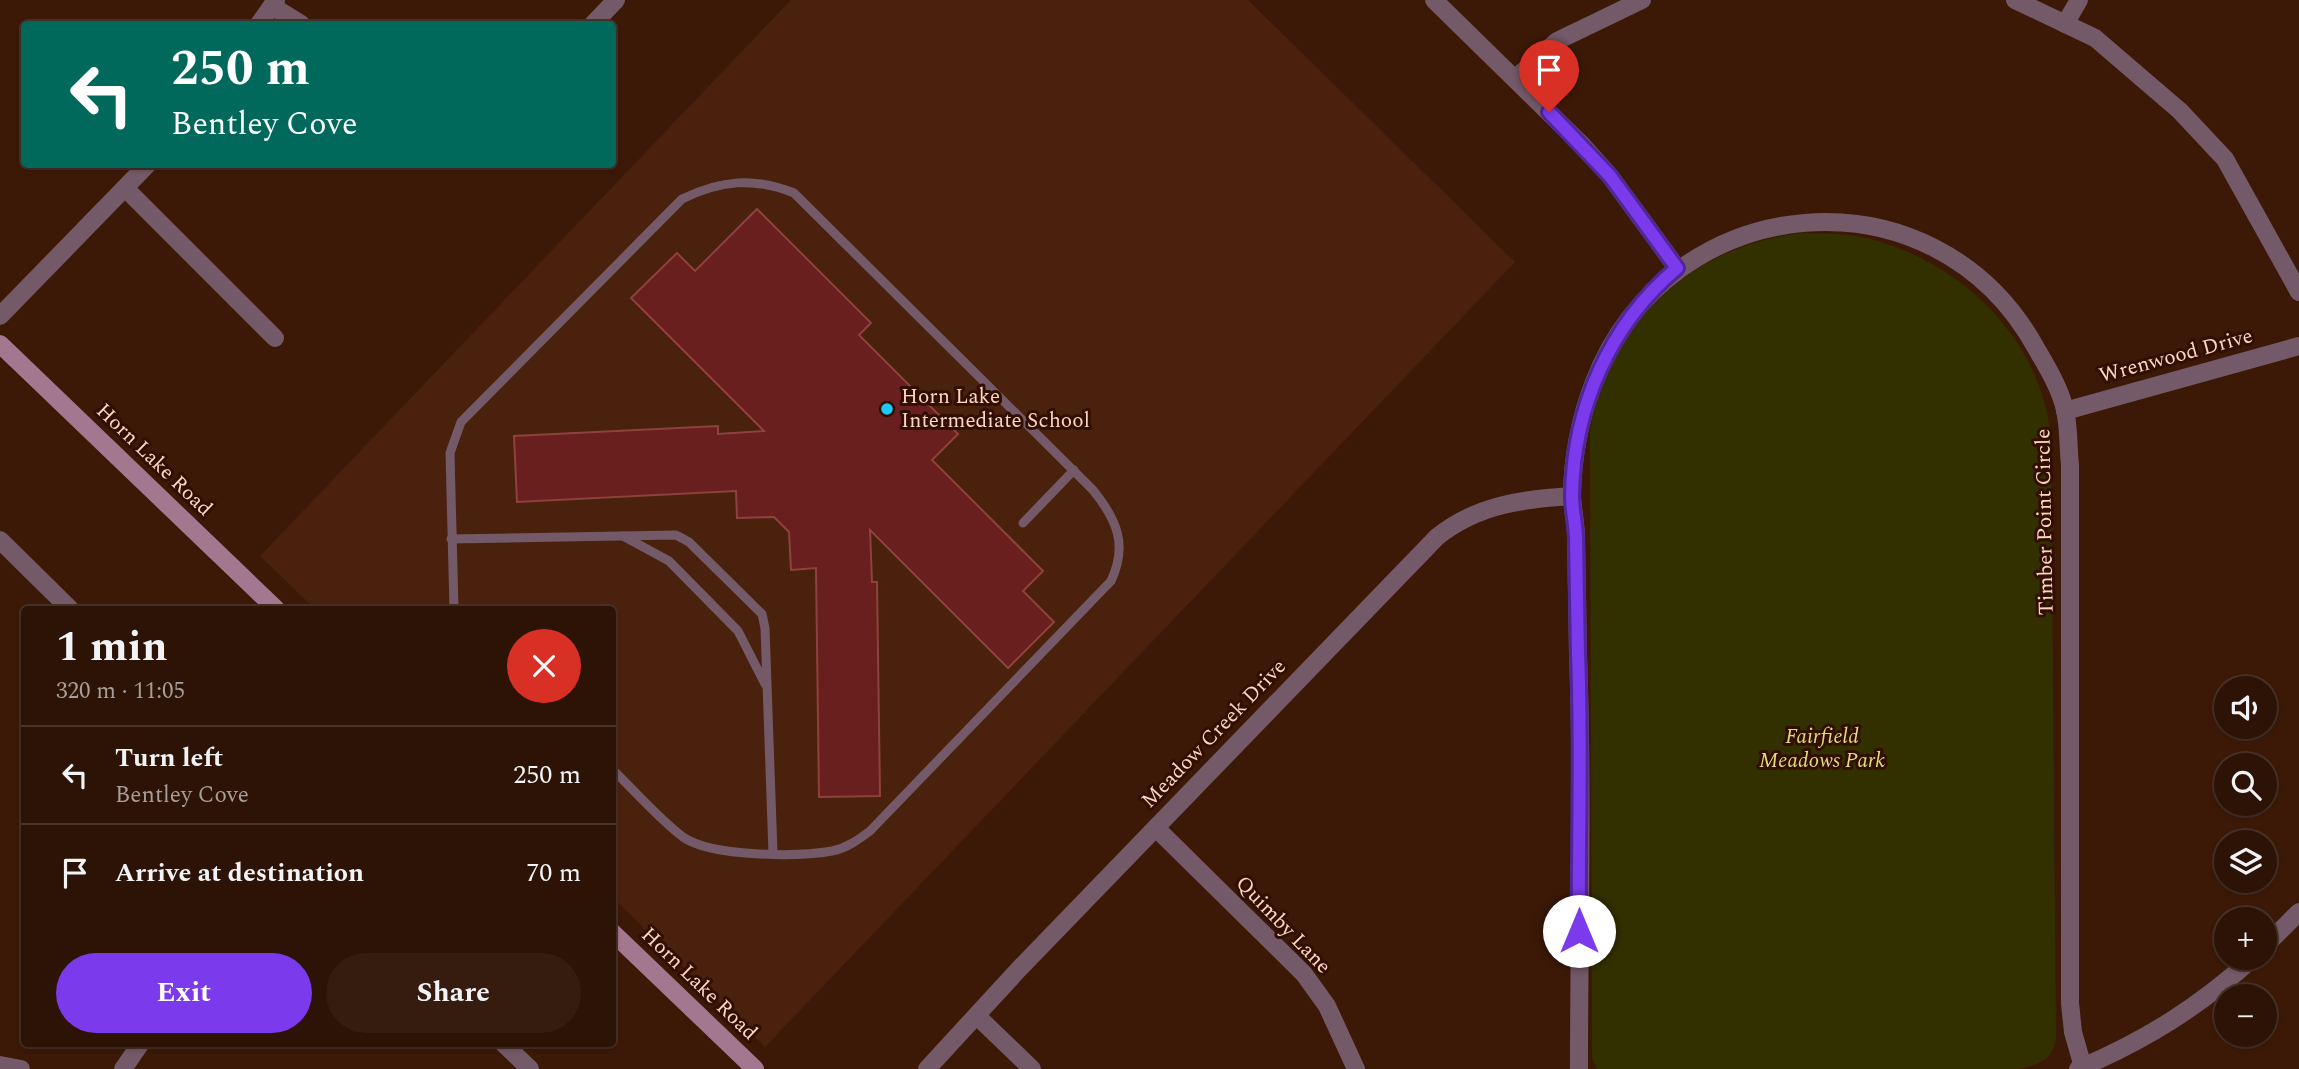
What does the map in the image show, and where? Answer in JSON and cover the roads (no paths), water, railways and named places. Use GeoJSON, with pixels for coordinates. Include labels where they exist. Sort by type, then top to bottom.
{"type":"FeatureCollection","features":[{"type":"Feature","properties":{"kind":"main road","name":"Horn Lake Road"},"geometry":{"type":"LineString","coordinates":[[0,344],[273,606]]}},
{"type":"Feature","properties":{"kind":"main road","name":"Horn Lake Road"},"geometry":{"type":"LineString","coordinates":[[616,936],[755,1069]]}},
{"type":"Feature","properties":{"kind":"street"},"geometry":{"type":"LineString","coordinates":[[596,21],[617,0]]}},
{"type":"Feature","properties":{"kind":"street"},"geometry":{"type":"LineString","coordinates":[[1434,0],[1516,78],[1610,176],[1677,268]]}},
{"type":"Feature","properties":{"kind":"street"},"geometry":{"type":"LineString","coordinates":[[1516,78],[1557,41],[1642,0]]}},
{"type":"Feature","properties":{"kind":"street"},"geometry":{"type":"LineString","coordinates":[[2015,0],[2095,38],[2180,111],[2225,159],[2299,292]]}},
{"type":"Feature","properties":{"kind":"street"},"geometry":{"type":"LineString","coordinates":[[2065,24],[2079,0]]}},
{"type":"Feature","properties":{"kind":"street"},"geometry":{"type":"LineString","coordinates":[[260,21],[274,3],[297,21]]}},
{"type":"Feature","properties":{"kind":"street"},"geometry":{"type":"LineString","coordinates":[[0,316],[144,168]]}},
{"type":"Feature","properties":{"kind":"street"},"geometry":{"type":"LineString","coordinates":[[125,188],[275,338]]}},
{"type":"Feature","properties":{"kind":"street","name":"Timber Point Circle"},"geometry":{"type":"LineString","coordinates":[[1579,1069],[1578,654],[1576,534],[1572,496],[1586,404],[1603,360],[1641,304],[1677,268],[1739,237],[1783,226],[1839,222],[1899,233],[1935,248],[1970,271],[2004,300],[2027,331],[2052,375],[2065,411],[2070,465],[2070,1003],[2081,1068]]}},
{"type":"Feature","properties":{"kind":"street","name":"Wrenwood Drive"},"geometry":{"type":"LineString","coordinates":[[2065,411],[2299,346]]}},
{"type":"Feature","properties":{"kind":"street","name":"Meadow Creek Drive"},"geometry":{"type":"LineString","coordinates":[[927,1069],[978,1017],[1019,969],[1406,565],[1455,522],[1499,505],[1572,496]]}},
{"type":"Feature","properties":{"kind":"street"},"geometry":{"type":"LineString","coordinates":[[0,540],[67,606]]}},
{"type":"Feature","properties":{"kind":"street","name":"Quimby Lane"},"geometry":{"type":"LineString","coordinates":[[1156,828],[1304,974],[1327,1006],[1356,1069]]}},
{"type":"Feature","properties":{"kind":"street"},"geometry":{"type":"LineString","coordinates":[[2277,934],[2299,912]]}},
{"type":"Feature","properties":{"kind":"street"},"geometry":{"type":"LineString","coordinates":[[2081,1068],[2136,1044],[2164,1028],[2239,970]]}},
{"type":"Feature","properties":{"kind":"street"},"geometry":{"type":"LineString","coordinates":[[978,1017],[1032,1069]]}},
{"type":"Feature","properties":{"kind":"street"},"geometry":{"type":"LineString","coordinates":[[123,1069],[138,1047]]}},
{"type":"Feature","properties":{"kind":"street"},"geometry":{"type":"LineString","coordinates":[[507,1047],[530,1069]]}},
{"type":"Feature","properties":{"kind":"street"},"geometry":{"type":"LineString","coordinates":[[0,1065],[21,1069]]}},
{"type":"Feature","properties":{"kind":"lane"},"geometry":{"type":"LineString","coordinates":[[454,606],[450,453],[461,422],[682,199],[704,188],[737,181],[757,181],[794,193],[1093,490],[1117,526],[1120,554],[1111,582],[870,831],[848,846],[831,851],[736,854],[696,844],[683,837],[616,773]]}},
{"type":"Feature","properties":{"kind":"lane"},"geometry":{"type":"LineString","coordinates":[[1023,523],[1073,470]]}},
{"type":"Feature","properties":{"kind":"lane"},"geometry":{"type":"LineString","coordinates":[[623,536],[669,561],[738,631],[768,689]]}},
{"type":"Feature","properties":{"kind":"lane"},"geometry":{"type":"LineString","coordinates":[[451,539],[676,536],[689,542],[762,614],[768,689],[773,853]]}},
{"type":"Feature","properties":{"kind":"place","name":"Horn Lake Intermediate School"},"geometry":{"type":"Point","coordinates":[887,409]}},
{"type":"Feature","properties":{"kind":"park label","name":"Fairfield Meadows Park"},"geometry":{"type":"Point","coordinates":[1822,749]}}]}
